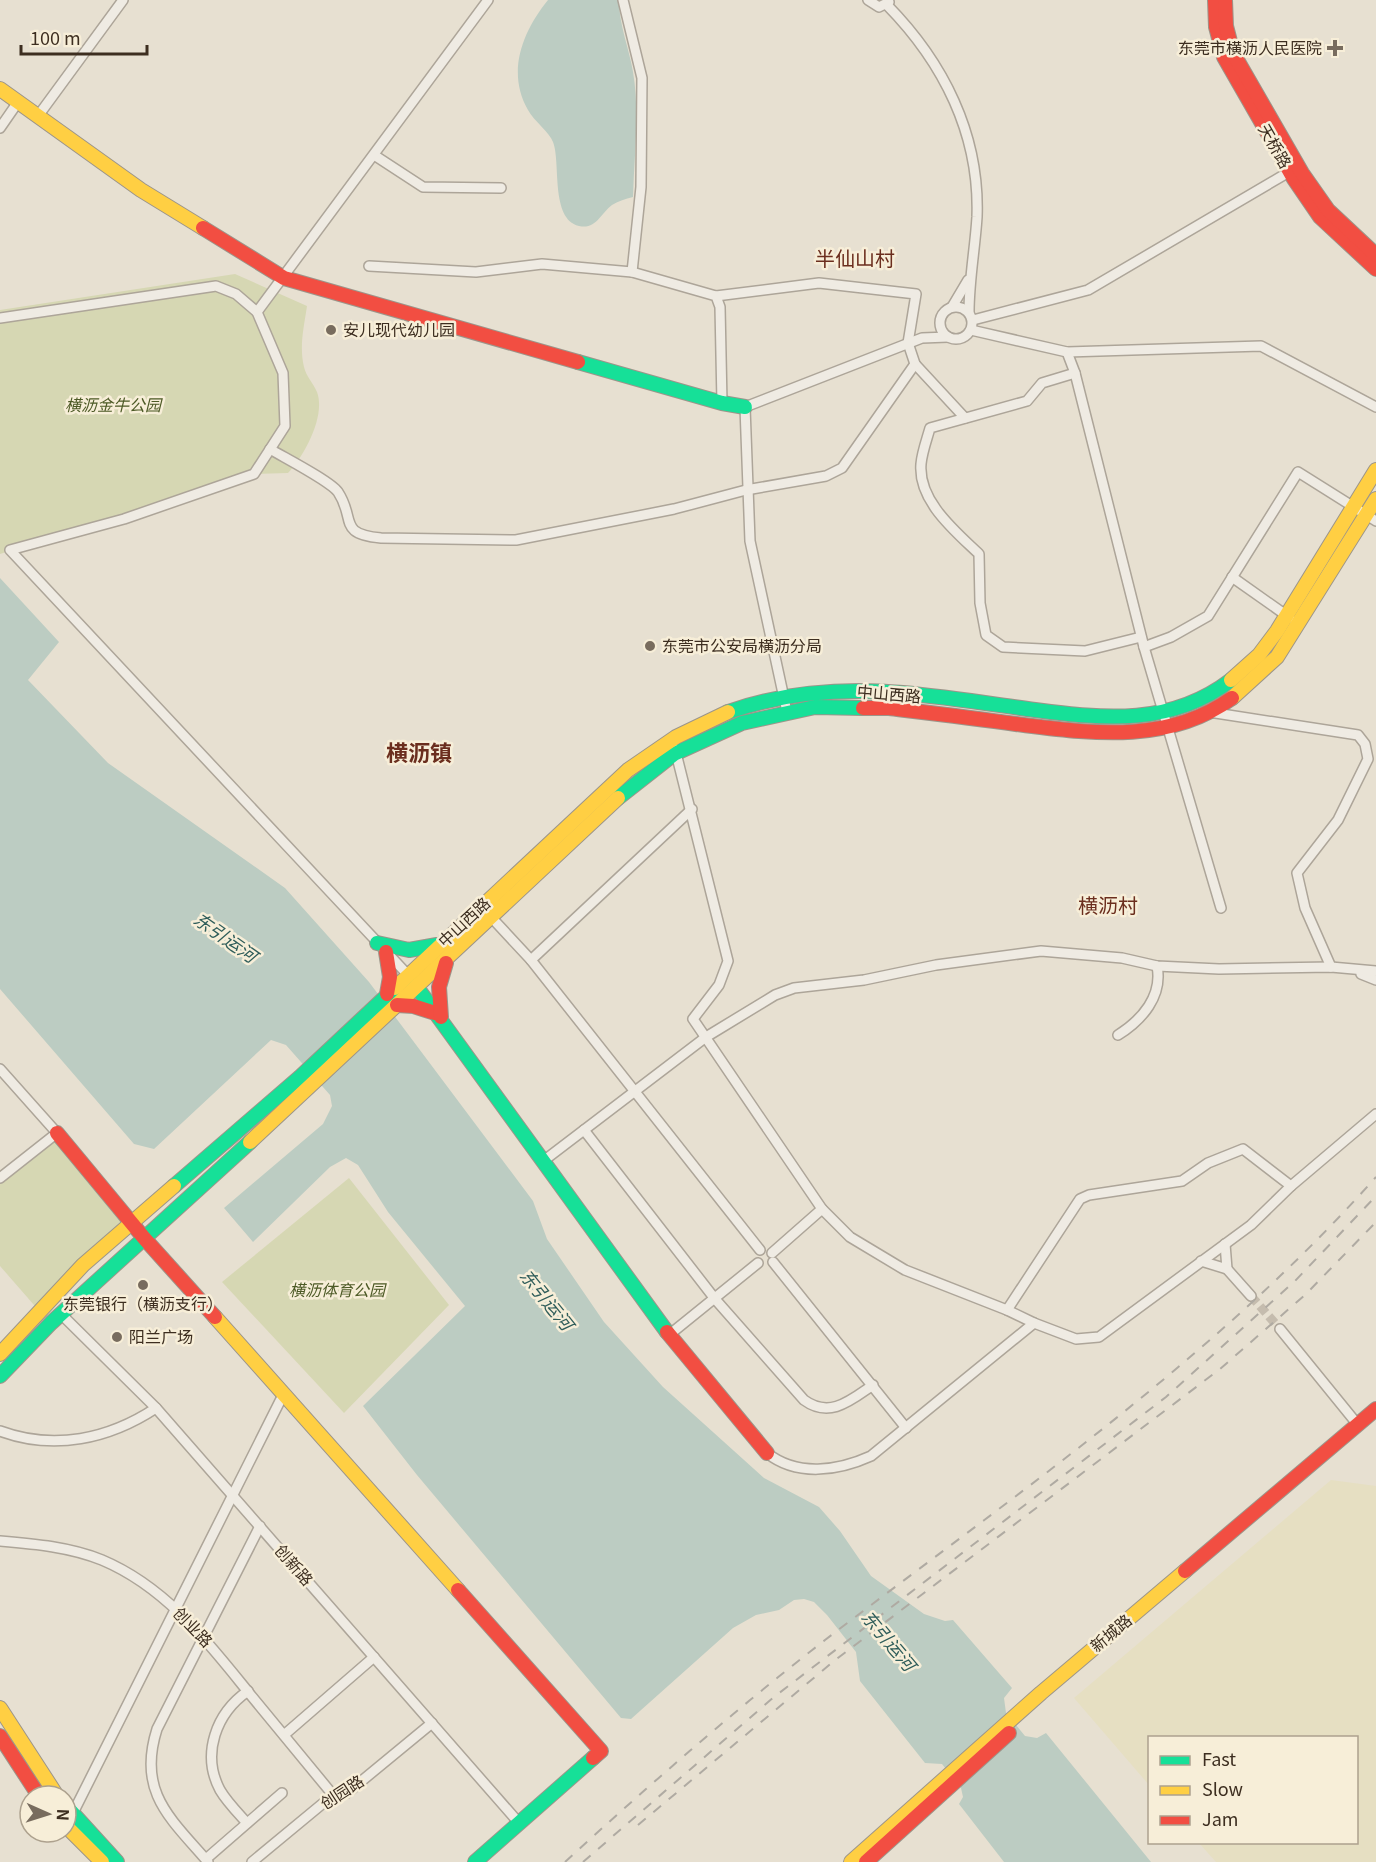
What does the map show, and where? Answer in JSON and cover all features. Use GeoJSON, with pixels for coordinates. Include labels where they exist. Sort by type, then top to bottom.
{"type":"FeatureCollection","features":[{"type":"Feature","properties":{"kind":"main road","name":"天桥路"},"geometry":{"type":"LineString","coordinates":[[1215,0],[1216,27],[1224,57],[1294,169],[1328,210],[1376,255]]}},
{"type":"Feature","properties":{"kind":"main road","name":"天桥路"},"geometry":{"type":"LineString","coordinates":[[1225,0],[1226,26],[1233,53],[1320,216],[1376,269]]}},
{"type":"Feature","properties":{"kind":"main road"},"geometry":{"type":"LineString","coordinates":[[0,89],[141,190],[284,278],[722,403],[745,407]]}},
{"type":"Feature","properties":{"kind":"main road","name":"中山西路"},"geometry":{"type":"LineString","coordinates":[[0,1354],[41,1313],[83,1265],[131,1220],[300,1077],[605,789],[634,764],[673,738],[737,708],[783,697],[852,690],[1102,718],[1143,717],[1164,713],[1202,699],[1237,676],[1266,647],[1376,470]]}},
{"type":"Feature","properties":{"kind":"main road","name":"中山西路"},"geometry":{"type":"LineString","coordinates":[[18,1360],[61,1314],[311,1087],[615,800],[643,776],[677,753],[742,723],[787,712],[852,706],[1101,734],[1124,734],[1167,728],[1209,712],[1228,701],[1263,673],[1299,625],[1371,518],[1376,499]]}},
{"type":"Feature","properties":{"kind":"main road"},"geometry":{"type":"LineString","coordinates":[[387,994],[390,977],[382,948],[409,950],[441,943]]}},
{"type":"Feature","properties":{"kind":"main road"},"geometry":{"type":"LineString","coordinates":[[439,1018],[439,987],[452,955]]}},
{"type":"Feature","properties":{"kind":"main road"},"geometry":{"type":"LineString","coordinates":[[408,975],[669,1335],[767,1453]]}},
{"type":"Feature","properties":{"kind":"main road"},"geometry":{"type":"LineString","coordinates":[[397,1005],[413,1006],[439,1018]]}},
{"type":"Feature","properties":{"kind":"main road"},"geometry":{"type":"LineString","coordinates":[[57,1133],[144,1238],[601,1751],[475,1862]]}},
{"type":"Feature","properties":{"kind":"main road"},"geometry":{"type":"LineString","coordinates":[[0,1376],[18,1360]]}},
{"type":"Feature","properties":{"kind":"main road"},"geometry":{"type":"LineString","coordinates":[[0,1389],[18,1360]]}},
{"type":"Feature","properties":{"kind":"main road","name":"新城路"},"geometry":{"type":"LineString","coordinates":[[851,1862],[949,1781],[1376,1409]]}},
{"type":"Feature","properties":{"kind":"main road","name":"新城路"},"geometry":{"type":"LineString","coordinates":[[1023,1715],[1376,1421]]}},
{"type":"Feature","properties":{"kind":"main road"},"geometry":{"type":"LineString","coordinates":[[0,1708],[49,1784]]}},
{"type":"Feature","properties":{"kind":"main road"},"geometry":{"type":"LineString","coordinates":[[2,1744],[30,1784]]}},
{"type":"Feature","properties":{"kind":"main road","name":"新城路"},"geometry":{"type":"LineString","coordinates":[[866,1862],[949,1781]]}},
{"type":"Feature","properties":{"kind":"main road"},"geometry":{"type":"LineString","coordinates":[[78,1820],[117,1862]]}},
{"type":"Feature","properties":{"kind":"main road"},"geometry":{"type":"LineString","coordinates":[[78,1838],[102,1862]]}},
{"type":"Feature","properties":{"kind":"street"},"geometry":{"type":"LineString","coordinates":[[39,117],[123,0]]}},
{"type":"Feature","properties":{"kind":"street"},"geometry":{"type":"LineString","coordinates":[[257,312],[488,0]]}},
{"type":"Feature","properties":{"kind":"street"},"geometry":{"type":"LineString","coordinates":[[623,0],[642,78],[641,186],[632,272]]}},
{"type":"Feature","properties":{"kind":"street"},"geometry":{"type":"LineString","coordinates":[[787,712],[750,541],[746,490],[745,407],[922,338],[961,339],[971,321],[969,278],[977,216],[976,182],[961,116],[931,56],[889,2],[874,6],[868,0]]}},
{"type":"Feature","properties":{"kind":"street"},"geometry":{"type":"LineString","coordinates":[[0,128],[18,102]]}},
{"type":"Feature","properties":{"kind":"street"},"geometry":{"type":"LineString","coordinates":[[374,155],[423,187],[501,188]]}},
{"type":"Feature","properties":{"kind":"street"},"geometry":{"type":"LineString","coordinates":[[971,321],[1088,290],[1294,169]]}},
{"type":"Feature","properties":{"kind":"street"},"geometry":{"type":"LineString","coordinates":[[369,266],[476,272],[542,264],[632,272],[716,296],[819,283],[916,294],[908,343],[915,364],[965,418]]}},
{"type":"Feature","properties":{"kind":"street"},"geometry":{"type":"LineString","coordinates":[[922,338],[940,321],[944,312],[952,307],[969,278]]}},
{"type":"Feature","properties":{"kind":"street"},"geometry":{"type":"LineString","coordinates":[[0,318],[216,286],[236,294],[257,312],[283,373],[285,426],[254,474],[124,519],[10,550],[408,975]]}},
{"type":"Feature","properties":{"kind":"street"},"geometry":{"type":"LineString","coordinates":[[716,296],[721,318],[722,403]]}},
{"type":"Feature","properties":{"kind":"street"},"geometry":{"type":"LineString","coordinates":[[952,307],[961,307],[971,321],[1067,352],[1261,346],[1376,407]]}},
{"type":"Feature","properties":{"kind":"street"},"geometry":{"type":"LineString","coordinates":[[940,321],[941,330],[948,337]]}},
{"type":"Feature","properties":{"kind":"street"},"geometry":{"type":"LineString","coordinates":[[1067,352],[1075,373],[1141,637],[1221,908]]}},
{"type":"Feature","properties":{"kind":"street"},"geometry":{"type":"LineString","coordinates":[[270,449],[338,492],[353,530],[363,536],[516,540],[674,509],[746,490],[826,476],[842,468],[915,364]]}},
{"type":"Feature","properties":{"kind":"street"},"geometry":{"type":"LineString","coordinates":[[1075,373],[1042,383],[1027,401],[930,428],[921,464],[922,477],[937,514],[980,554],[980,603],[986,635],[1003,648],[1085,651],[1141,637]]}},
{"type":"Feature","properties":{"kind":"street"},"geometry":{"type":"LineString","coordinates":[[1144,647],[1171,637],[1208,616],[1298,472],[1371,518]]}},
{"type":"Feature","properties":{"kind":"street"},"geometry":{"type":"LineString","coordinates":[[1232,577],[1299,625]]}},
{"type":"Feature","properties":{"kind":"street"},"geometry":{"type":"LineString","coordinates":[[1209,712],[1358,735],[1365,744],[1368,759],[1338,820],[1297,873],[1305,908],[1331,967]]}},
{"type":"Feature","properties":{"kind":"street"},"geometry":{"type":"LineString","coordinates":[[673,738],[728,961],[719,984],[693,1019],[822,1209],[850,1238],[887,1262],[1076,1339],[1099,1337],[1251,1224],[1291,1186],[1376,1114]]}},
{"type":"Feature","properties":{"kind":"street"},"geometry":{"type":"LineString","coordinates":[[531,960],[692,809]]}},
{"type":"Feature","properties":{"kind":"street"},"geometry":{"type":"LineString","coordinates":[[491,917],[531,960],[760,1250]]}},
{"type":"Feature","properties":{"kind":"street"},"geometry":{"type":"LineString","coordinates":[[542,1162],[706,1037],[775,995],[809,985],[864,980],[936,965],[1041,951],[1122,958],[1157,966],[1219,969],[1331,967],[1376,971]]}},
{"type":"Feature","properties":{"kind":"street"},"geometry":{"type":"LineString","coordinates":[[1118,1035],[1134,1023],[1153,998],[1157,988],[1157,966]]}},
{"type":"Feature","properties":{"kind":"street"},"geometry":{"type":"LineString","coordinates":[[1351,970],[1376,980]]}},
{"type":"Feature","properties":{"kind":"street"},"geometry":{"type":"LineString","coordinates":[[0,1069],[57,1133],[0,1178]]}},
{"type":"Feature","properties":{"kind":"street"},"geometry":{"type":"LineString","coordinates":[[584,1130],[716,1299],[800,1396],[813,1406],[829,1409],[840,1407],[873,1385]]}},
{"type":"Feature","properties":{"kind":"street"},"geometry":{"type":"LineString","coordinates":[[1007,1310],[1080,1199],[1089,1195],[1182,1180],[1208,1163],[1243,1149],[1291,1186]]}},
{"type":"Feature","properties":{"kind":"street"},"geometry":{"type":"LineString","coordinates":[[758,1263],[764,1266],[822,1209]]}},
{"type":"Feature","properties":{"kind":"street"},"geometry":{"type":"LineString","coordinates":[[1224,1244],[1227,1269]]}},
{"type":"Feature","properties":{"kind":"street"},"geometry":{"type":"LineString","coordinates":[[760,1250],[767,1249],[906,1428]]}},
{"type":"Feature","properties":{"kind":"street"},"geometry":{"type":"LineString","coordinates":[[758,1263],[757,1256],[760,1250]]}},
{"type":"Feature","properties":{"kind":"street"},"geometry":{"type":"LineString","coordinates":[[1201,1262],[1227,1269],[1251,1296]]}},
{"type":"Feature","properties":{"kind":"street"},"geometry":{"type":"LineString","coordinates":[[669,1335],[758,1263]]}},
{"type":"Feature","properties":{"kind":"street","name":"创新路"},"geometry":{"type":"LineString","coordinates":[[61,1314],[156,1408],[519,1823]]}},
{"type":"Feature","properties":{"kind":"street"},"geometry":{"type":"LineString","coordinates":[[767,1453],[780,1464],[794,1468],[819,1469],[851,1465],[871,1456],[1034,1323]]}},
{"type":"Feature","properties":{"kind":"street"},"geometry":{"type":"LineString","coordinates":[[1280,1329],[1358,1425]]}},
{"type":"Feature","properties":{"kind":"street"},"geometry":{"type":"LineString","coordinates":[[78,1793],[176,1608],[283,1395]]}},
{"type":"Feature","properties":{"kind":"street"},"geometry":{"type":"LineString","coordinates":[[0,1431],[42,1441],[82,1439],[121,1428],[156,1408]]}},
{"type":"Feature","properties":{"kind":"street"},"geometry":{"type":"LineString","coordinates":[[260,1526],[157,1728],[150,1762],[151,1779],[164,1811],[207,1860],[282,1793]]}},
{"type":"Feature","properties":{"kind":"street","name":"创业路"},"geometry":{"type":"LineString","coordinates":[[0,1541],[54,1547],[102,1560],[140,1580],[176,1608],[204,1637],[333,1795]]}},
{"type":"Feature","properties":{"kind":"street"},"geometry":{"type":"LineString","coordinates":[[284,1735],[374,1657]]}},
{"type":"Feature","properties":{"kind":"street"},"geometry":{"type":"LineString","coordinates":[[247,1823],[222,1792],[214,1775],[212,1756],[214,1738],[220,1722],[235,1701],[248,1691]]}},
{"type":"Feature","properties":{"kind":"street","name":"创园路"},"geometry":{"type":"LineString","coordinates":[[252,1862],[333,1795],[347,1793],[432,1724]]}},
{"type":"Feature","properties":{"kind":"shaded area"},"geometry":{"type":"Polygon","coordinates":[[[1331,1480],[1376,1486],[1376,1862],[1216,1862],[1200,1844],[1358,1844],[1358,1736],[1148,1736],[1148,1784],[1074,1698],[1331,1480]]]}},
{"type":"Feature","properties":{"kind":"green space","name":"横沥金牛公园"},"geometry":{"type":"Polygon","coordinates":[[[235,274],[307,306],[302,352],[306,373],[317,392],[319,412],[307,446],[294,466],[288,473],[254,474],[0,554],[0,310],[235,274]]]}},
{"type":"Feature","properties":{"kind":"green space"},"geometry":{"type":"Polygon","coordinates":[[[57,1133],[131,1220],[41,1313],[0,1266],[0,1178],[57,1133]]]}},
{"type":"Feature","properties":{"kind":"green space","name":"横沥体育公园"},"geometry":{"type":"Polygon","coordinates":[[[349,1178],[449,1305],[344,1413],[222,1282],[349,1178]]]}},
{"type":"Feature","properties":{"kind":"water"},"geometry":{"type":"Polygon","coordinates":[[[548,0],[619,0],[622,27],[633,72],[636,119],[633,197],[612,205],[594,223],[585,227],[570,221],[564,213],[560,202],[553,142],[528,110],[518,81],[520,52],[525,38],[548,0]]]}},
{"type":"Feature","properties":{"kind":"water","name":"东引运河"},"geometry":{"type":"Polygon","coordinates":[[[0,578],[59,642],[28,680],[108,763],[285,888],[369,982],[533,1201],[547,1239],[604,1322],[663,1387],[764,1478],[819,1507],[840,1531],[871,1576],[924,1614],[945,1621],[953,1620],[1012,1688],[1004,1698],[1006,1713],[1025,1736],[1037,1738],[1046,1733],[1151,1862],[1004,1862],[959,1804],[963,1797],[961,1788],[942,1764],[925,1763],[860,1681],[856,1652],[827,1615],[814,1602],[804,1599],[794,1600],[779,1610],[756,1615],[733,1628],[631,1719],[621,1718],[417,1475],[363,1406],[465,1306],[388,1212],[358,1165],[346,1158],[330,1167],[253,1242],[224,1208],[323,1124],[332,1106],[330,1095],[286,1045],[271,1040],[154,1149],[134,1144],[0,989],[0,578]]]}},
{"type":"Feature","properties":{"kind":"tunnel"},"geometry":{"type":"LineString","coordinates":[[1251,1296],[1280,1329]]}},
{"type":"Feature","properties":{"kind":"railway"},"geometry":{"type":"LineString","coordinates":[[565,1862],[693,1748],[791,1666],[1041,1477],[1181,1365],[1314,1243],[1376,1177]]}},
{"type":"Feature","properties":{"kind":"railway"},"geometry":{"type":"LineString","coordinates":[[583,1862],[774,1697],[1166,1397],[1295,1281],[1376,1196]]}},
{"type":"Feature","properties":{"kind":"railway"},"geometry":{"type":"LineString","coordinates":[[638,1825],[834,1661],[1220,1369],[1306,1294],[1376,1222]]}},
{"type":"Feature","properties":{"kind":"traffic: fast"},"geometry":{"type":"LineString","coordinates":[[578,362],[722,403],[745,407]]}},
{"type":"Feature","properties":{"kind":"traffic: fast"},"geometry":{"type":"LineString","coordinates":[[728,712],[793,696],[858,691],[920,695],[1087,716],[1137,716],[1185,705],[1208,695],[1231,680]]}},
{"type":"Feature","properties":{"kind":"traffic: fast"},"geometry":{"type":"LineString","coordinates":[[618,798],[674,754],[742,723],[815,707],[863,708]]}},
{"type":"Feature","properties":{"kind":"traffic: fast"},"geometry":{"type":"LineString","coordinates":[[377,943],[409,950],[437,945]]}},
{"type":"Feature","properties":{"kind":"traffic: fast"},"geometry":{"type":"LineString","coordinates":[[413,982],[667,1332]]}},
{"type":"Feature","properties":{"kind":"traffic: fast"},"geometry":{"type":"LineString","coordinates":[[174,1186],[300,1077],[395,988]]}},
{"type":"Feature","properties":{"kind":"traffic: fast"},"geometry":{"type":"LineString","coordinates":[[0,1376],[51,1323],[250,1142]]}},
{"type":"Feature","properties":{"kind":"traffic: fast"},"geometry":{"type":"LineString","coordinates":[[475,1862],[593,1758]]}},
{"type":"Feature","properties":{"kind":"traffic: fast"},"geometry":{"type":"LineString","coordinates":[[78,1819],[117,1862]]}},
{"type":"Feature","properties":{"kind":"traffic: slow"},"geometry":{"type":"LineString","coordinates":[[0,89],[141,190],[203,228]]}},
{"type":"Feature","properties":{"kind":"traffic: slow"},"geometry":{"type":"LineString","coordinates":[[1231,680],[1259,655],[1277,631],[1376,470]]}},
{"type":"Feature","properties":{"kind":"traffic: slow"},"geometry":{"type":"LineString","coordinates":[[1232,698],[1277,657],[1376,499]]}},
{"type":"Feature","properties":{"kind":"traffic: slow"},"geometry":{"type":"LineString","coordinates":[[395,988],[628,770],[676,737],[728,712]]}},
{"type":"Feature","properties":{"kind":"traffic: slow"},"geometry":{"type":"LineString","coordinates":[[250,1142],[618,798]]}},
{"type":"Feature","properties":{"kind":"traffic: slow"},"geometry":{"type":"LineString","coordinates":[[0,1354],[83,1265],[174,1186]]}},
{"type":"Feature","properties":{"kind":"traffic: slow"},"geometry":{"type":"LineString","coordinates":[[215,1317],[458,1590]]}},
{"type":"Feature","properties":{"kind":"traffic: slow"},"geometry":{"type":"LineString","coordinates":[[851,1862],[1041,1693],[1185,1571]]}},
{"type":"Feature","properties":{"kind":"traffic: slow"},"geometry":{"type":"LineString","coordinates":[[0,1708],[49,1784]]}},
{"type":"Feature","properties":{"kind":"traffic: slow"},"geometry":{"type":"LineString","coordinates":[[78,1838],[102,1862]]}},
{"type":"Feature","properties":{"kind":"traffic: jam"},"geometry":{"type":"LineString","coordinates":[[1215,0],[1216,27],[1224,57],[1294,179],[1320,217],[1376,269]]}},
{"type":"Feature","properties":{"kind":"traffic: jam"},"geometry":{"type":"LineString","coordinates":[[1225,0],[1226,26],[1233,53],[1302,173],[1328,210],[1376,255]]}},
{"type":"Feature","properties":{"kind":"traffic: jam"},"geometry":{"type":"LineString","coordinates":[[203,228],[284,278],[578,362]]}},
{"type":"Feature","properties":{"kind":"traffic: jam"},"geometry":{"type":"LineString","coordinates":[[863,708],[889,708],[1072,730],[1127,732],[1181,723],[1207,713],[1232,698]]}},
{"type":"Feature","properties":{"kind":"traffic: jam"},"geometry":{"type":"LineString","coordinates":[[386,952],[390,977],[387,994]]}},
{"type":"Feature","properties":{"kind":"traffic: jam"},"geometry":{"type":"LineString","coordinates":[[441,1017],[439,987],[446,963]]}},
{"type":"Feature","properties":{"kind":"traffic: jam"},"geometry":{"type":"LineString","coordinates":[[397,1005],[413,1006],[435,1013]]}},
{"type":"Feature","properties":{"kind":"traffic: jam"},"geometry":{"type":"LineString","coordinates":[[57,1133],[144,1238],[215,1317]]}},
{"type":"Feature","properties":{"kind":"traffic: jam"},"geometry":{"type":"LineString","coordinates":[[667,1332],[767,1453]]}},
{"type":"Feature","properties":{"kind":"traffic: jam"},"geometry":{"type":"LineString","coordinates":[[1185,1571],[1376,1409]]}},
{"type":"Feature","properties":{"kind":"traffic: jam"},"geometry":{"type":"LineString","coordinates":[[458,1590],[601,1751],[593,1758]]}},
{"type":"Feature","properties":{"kind":"traffic: jam"},"geometry":{"type":"LineString","coordinates":[[866,1862],[1009,1733]]}},
{"type":"Feature","properties":{"kind":"traffic: jam"},"geometry":{"type":"LineString","coordinates":[[0,1736],[31,1784]]}},
{"type":"Feature","properties":{"kind":"place","name":"东莞市横沥人民医院"},"geometry":{"type":"Point","coordinates":[1335,48]}},
{"type":"Feature","properties":{"kind":"place","name":"安儿现代幼儿园"},"geometry":{"type":"Point","coordinates":[331,330]}},
{"type":"Feature","properties":{"kind":"place","name":"东莞市公安局横沥分局"},"geometry":{"type":"Point","coordinates":[650,646]}},
{"type":"Feature","properties":{"kind":"place","name":"东莞银行（横沥支行）"},"geometry":{"type":"Point","coordinates":[143,1285]}},
{"type":"Feature","properties":{"kind":"place","name":"阳兰广场"},"geometry":{"type":"Point","coordinates":[117,1337]}},
{"type":"Feature","properties":{"kind":"district","name":"半仙山村"},"geometry":{"type":"Point","coordinates":[855,259]}},
{"type":"Feature","properties":{"kind":"district","name":"横沥镇"},"geometry":{"type":"Point","coordinates":[419,753]}},
{"type":"Feature","properties":{"kind":"district","name":"横沥村"},"geometry":{"type":"Point","coordinates":[1108,906]}}]}
